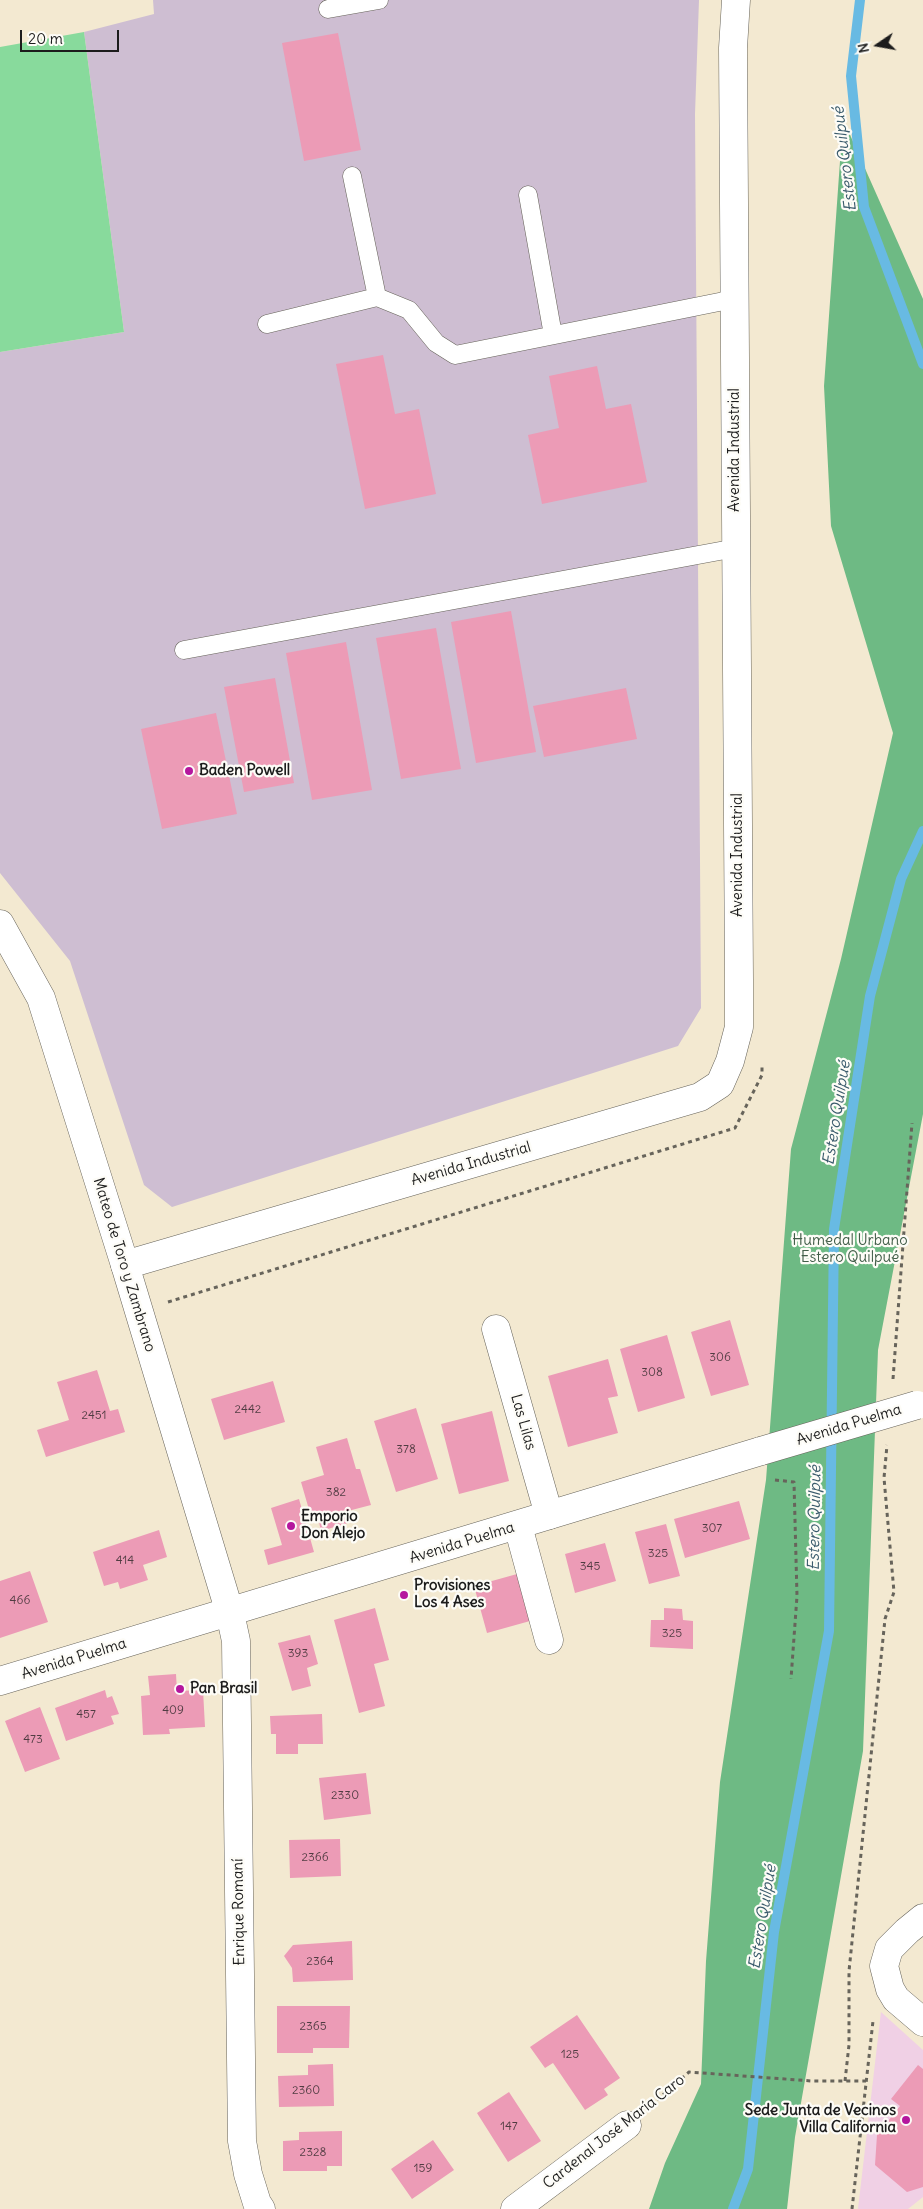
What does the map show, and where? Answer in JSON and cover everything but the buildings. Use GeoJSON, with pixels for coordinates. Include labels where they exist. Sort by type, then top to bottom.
{"type":"FeatureCollection","features":[{"type":"Feature","properties":{"kind":"street","name":"Avenida Industrial"},"geometry":{"type":"LineString","coordinates":[[125,1266],[700,1097],[720,1084],[730,1061],[739,1027],[733,48],[736,0]]}},
{"type":"Feature","properties":{"kind":"street","name":"Mateo de Toro y Zambrano"},"geometry":{"type":"LineString","coordinates":[[0,924],[41,998],[125,1266],[230,1613]]}},
{"type":"Feature","properties":{"kind":"street","name":"Las Lilas"},"geometry":{"type":"LineString","coordinates":[[496,1329],[549,1515]]}},
{"type":"Feature","properties":{"kind":"street","name":"Avenida Puelma"},"geometry":{"type":"LineString","coordinates":[[0,1681],[920,1404]]}},
{"type":"Feature","properties":{"kind":"street"},"geometry":{"type":"LineString","coordinates":[[518,1526],[549,1640]]}},
{"type":"Feature","properties":{"kind":"street","name":"Enrique Romaní"},"geometry":{"type":"LineString","coordinates":[[230,1613],[236,1641],[242,2141],[248,2174],[257,2203],[261,2209]]}},
{"type":"Feature","properties":{"kind":"street"},"geometry":{"type":"LineString","coordinates":[[923,1918],[907,1930],[889,1949],[884,1966],[890,1989],[896,1999],[923,2022]]}},
{"type":"Feature","properties":{"kind":"street","name":"Cardenal José María Caro"},"geometry":{"type":"LineString","coordinates":[[515,2209],[627,2125]]}},
{"type":"Feature","properties":{"kind":"lane"},"geometry":{"type":"LineString","coordinates":[[328,9],[379,0]]}},
{"type":"Feature","properties":{"kind":"lane"},"geometry":{"type":"LineString","coordinates":[[352,176],[377,297]]}},
{"type":"Feature","properties":{"kind":"lane"},"geometry":{"type":"LineString","coordinates":[[528,195],[553,335]]}},
{"type":"Feature","properties":{"kind":"lane"},"geometry":{"type":"LineString","coordinates":[[267,324],[377,297],[409,310],[436,343],[455,355],[734,299]]}},
{"type":"Feature","properties":{"kind":"lane"},"geometry":{"type":"LineString","coordinates":[[184,650],[736,548]]}},
{"type":"Feature","properties":{"kind":"path"},"geometry":{"type":"LineString","coordinates":[[138,1311],[735,1128],[762,1075],[762,1065]]}},
{"type":"Feature","properties":{"kind":"path"},"geometry":{"type":"LineString","coordinates":[[893,1381],[912,1123]]}},
{"type":"Feature","properties":{"kind":"path"},"geometry":{"type":"LineString","coordinates":[[866,2081],[845,2081],[849,2045],[849,1971],[885,1619],[894,1592],[884,1478],[887,1439]]}},
{"type":"Feature","properties":{"kind":"path"},"geometry":{"type":"LineString","coordinates":[[761,1451],[774,1480],[794,1482],[797,1596],[791,1679]]}},
{"type":"Feature","properties":{"kind":"path"},"geometry":{"type":"LineString","coordinates":[[852,2209],[873,2017]]}},
{"type":"Feature","properties":{"kind":"path","name":"Cardenal José María Caro"},"geometry":{"type":"LineString","coordinates":[[627,2125],[690,2072],[812,2081],[845,2081]]}},
{"type":"Feature","properties":{"kind":"shaded area"},"geometry":{"type":"Polygon","coordinates":[[[153,0],[699,0],[695,114],[701,1008],[678,1046],[172,1207],[144,1185],[70,961],[0,873],[0,352],[124,332],[84,32],[154,14],[153,0]]]}},
{"type":"Feature","properties":{"kind":"shaded area"},"geometry":{"type":"Polygon","coordinates":[[[881,2012],[923,2050],[923,2197],[908,2209],[858,2209],[881,2012]]]}},
{"type":"Feature","properties":{"kind":"green space"},"geometry":{"type":"Polygon","coordinates":[[[84,32],[124,332],[0,352],[0,47],[84,32]]]}},
{"type":"Feature","properties":{"kind":"green space","name":"Humedal Urbano Estero Quilpué"},"geometry":{"type":"Polygon","coordinates":[[[843,119],[923,299],[923,1114],[878,1350],[863,1751],[795,2137],[787,2209],[649,2209],[665,2163],[701,2084],[706,1961],[720,1782],[766,1480],[791,1149],[841,959],[893,733],[831,526],[824,386],[843,119]]]}},
{"type":"Feature","properties":{"kind":"waterway","name":"Estero Quilpué"},"geometry":{"type":"LineString","coordinates":[[860,0],[851,76],[864,207],[923,364]]}},
{"type":"Feature","properties":{"kind":"waterway","name":"Estero Quilpué"},"geometry":{"type":"LineString","coordinates":[[733,2209],[748,2169],[774,1932],[829,1631],[834,1229],[870,996],[901,879],[923,831]]}},
{"type":"Feature","properties":{"kind":"place","name":"Baden Powell"},"geometry":{"type":"Point","coordinates":[189,771]}},
{"type":"Feature","properties":{"kind":"place","name":"Emporio Don Alejo"},"geometry":{"type":"Point","coordinates":[291,1526]}},
{"type":"Feature","properties":{"kind":"place","name":"Provisiones Los 4 Ases"},"geometry":{"type":"Point","coordinates":[404,1595]}},
{"type":"Feature","properties":{"kind":"place","name":"Pan Brasil"},"geometry":{"type":"Point","coordinates":[180,1689]}},
{"type":"Feature","properties":{"kind":"place","name":"Sede Junta de Vecinos Villa California"},"geometry":{"type":"Point","coordinates":[906,2120]}}]}
